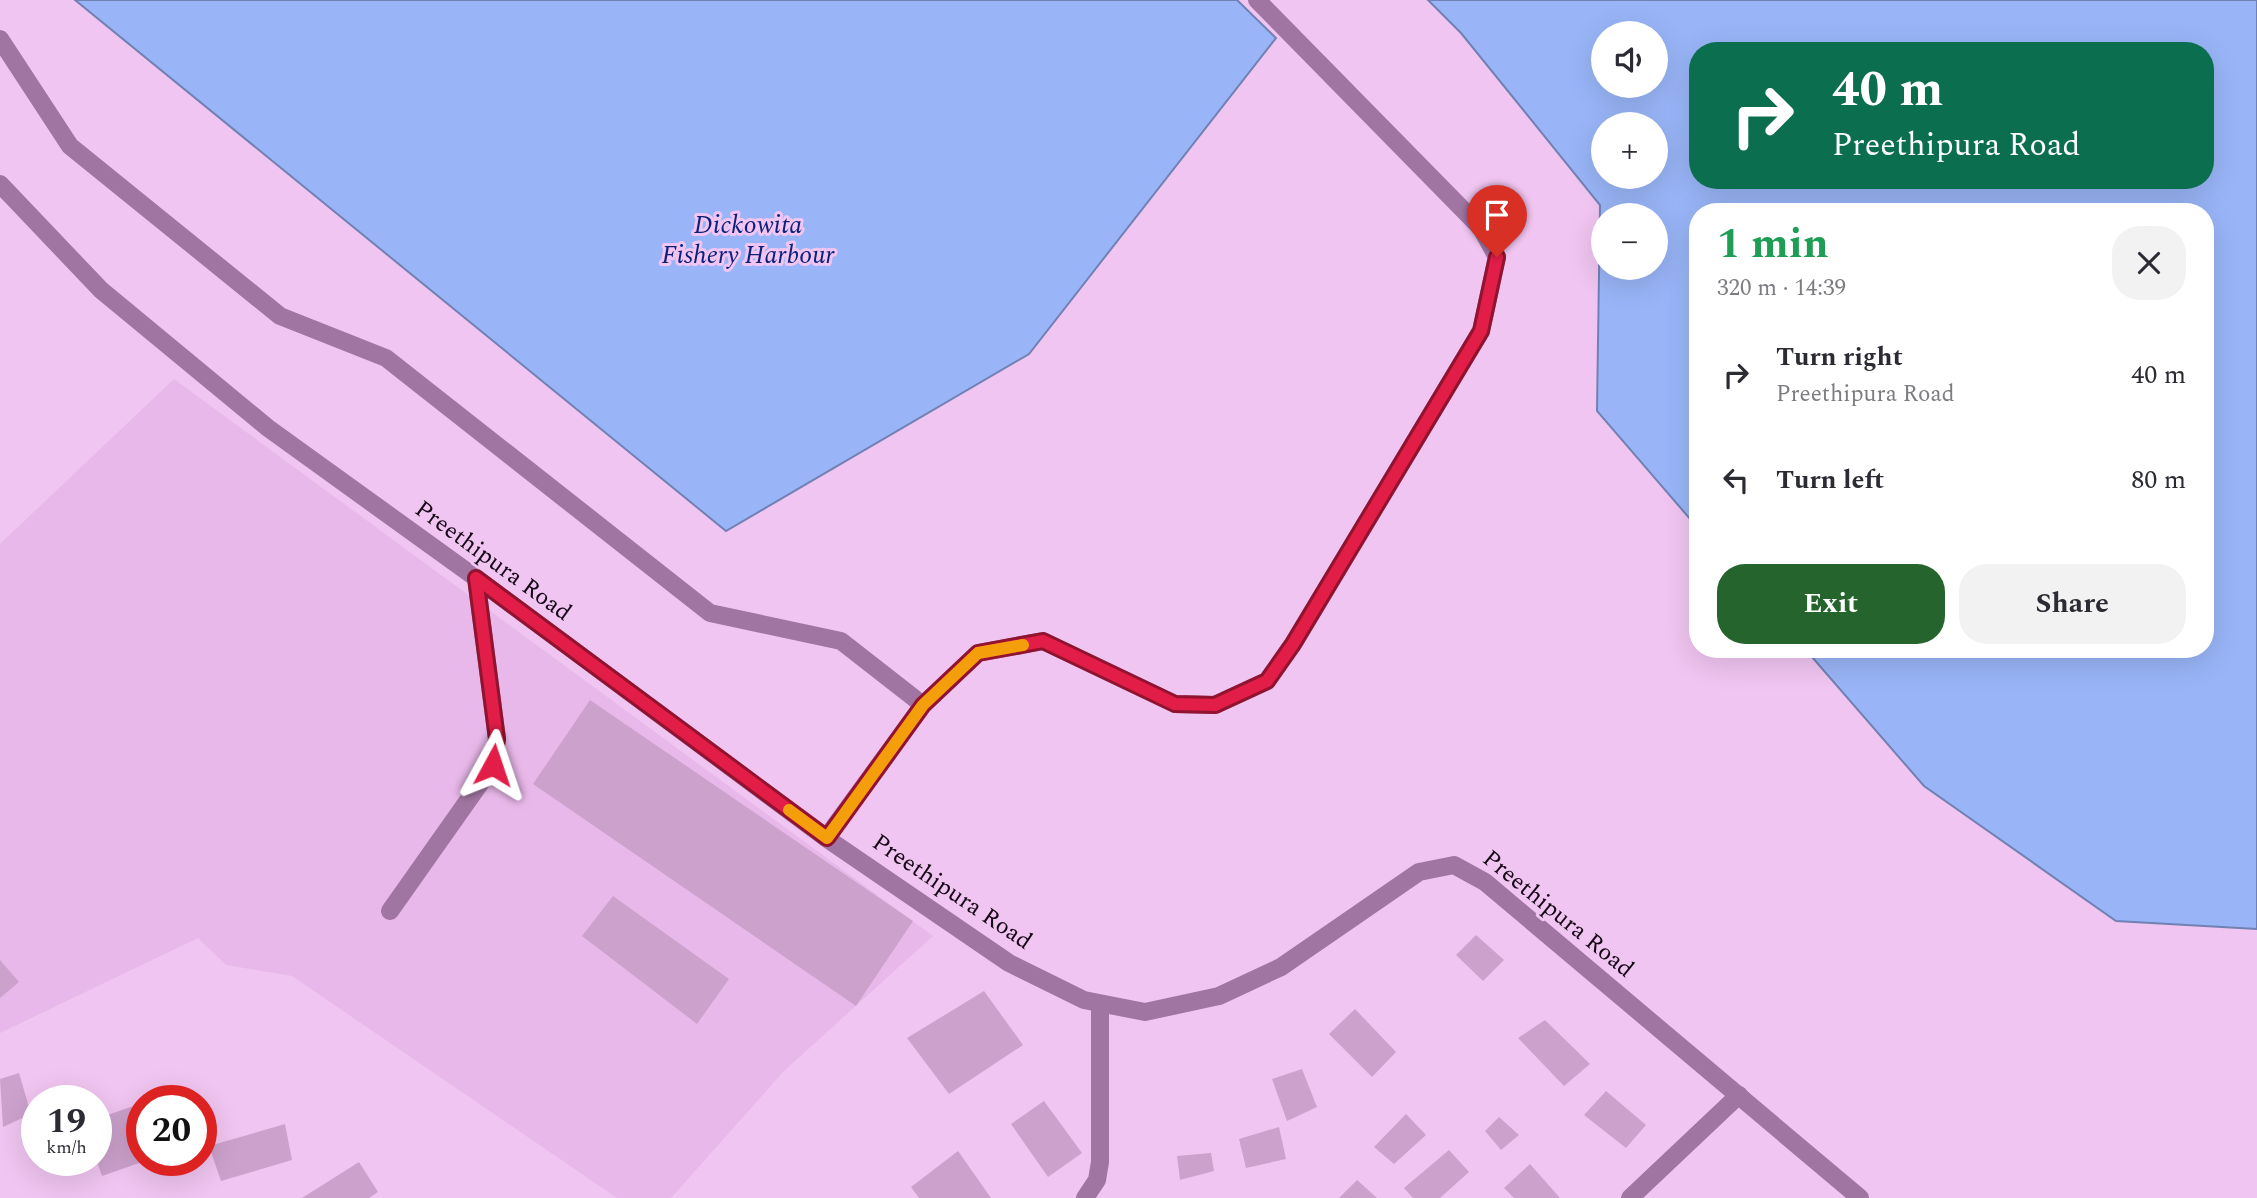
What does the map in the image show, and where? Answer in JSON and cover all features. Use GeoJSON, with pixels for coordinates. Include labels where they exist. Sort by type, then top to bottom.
{"type":"FeatureCollection","features":[{"type":"Feature","properties":{"kind":"street"},"geometry":{"type":"LineString","coordinates":[[827,838],[923,705],[978,653],[1043,641],[1175,704],[1215,705],[1267,681],[1293,644],[1481,331],[1497,257],[1481,228],[1257,0]]}},
{"type":"Feature","properties":{"kind":"street"},"geometry":{"type":"LineString","coordinates":[[0,39],[70,146],[280,316],[386,358],[710,613],[841,641],[923,705]]}},
{"type":"Feature","properties":{"kind":"street","name":"Preethipura Road"},"geometry":{"type":"LineString","coordinates":[[0,184],[101,290],[268,428],[827,838],[1009,963],[1100,1004],[1145,1013],[1219,996],[1281,967],[1419,872],[1454,865],[1485,882],[1860,1198]]}},
{"type":"Feature","properties":{"kind":"street"},"geometry":{"type":"LineString","coordinates":[[390,911],[493,765],[497,739],[476,578]]}},
{"type":"Feature","properties":{"kind":"street"},"geometry":{"type":"LineString","coordinates":[[1085,1198],[1097,1180],[1100,1162],[1100,1004]]}},
{"type":"Feature","properties":{"kind":"street"},"geometry":{"type":"LineString","coordinates":[[1630,1198],[1738,1095]]}},
{"type":"Feature","properties":{"kind":"shaded area"},"geometry":{"type":"Polygon","coordinates":[[[174,379],[933,936],[784,1071],[671,1198],[617,1198],[292,976],[226,965],[198,938],[0,1033],[0,544],[174,379]]]}},
{"type":"Feature","properties":{"kind":"water","name":"Dickowita Fishery Harbour"},"geometry":{"type":"Polygon","coordinates":[[[75,0],[1237,0],[1276,38],[1029,354],[726,531],[75,0]]]}},
{"type":"Feature","properties":{"kind":"water"},"geometry":{"type":"Polygon","coordinates":[[[1428,0],[2257,0],[2257,929],[2116,921],[1924,786],[1813,658],[2214,658],[2214,203],[1689,203],[1689,518],[1597,411],[1599,280],[1668,280],[1668,203],[1598,203],[1461,33],[1428,0]]]}},
{"type":"Feature","properties":{"kind":"building"},"geometry":{"type":"Polygon","coordinates":[[[590,700],[913,921],[856,1006],[533,784],[590,700]]]}},
{"type":"Feature","properties":{"kind":"building"},"geometry":{"type":"Polygon","coordinates":[[[613,896],[729,979],[697,1024],[582,936],[613,896]]]}},
{"type":"Feature","properties":{"kind":"building"},"geometry":{"type":"Polygon","coordinates":[[[1476,935],[1504,960],[1483,981],[1456,955],[1476,935]]]}},
{"type":"Feature","properties":{"kind":"building"},"geometry":{"type":"Polygon","coordinates":[[[0,960],[19,982],[0,998],[0,960]]]}},
{"type":"Feature","properties":{"kind":"building"},"geometry":{"type":"Polygon","coordinates":[[[984,991],[1023,1045],[949,1094],[907,1038],[984,991]]]}},
{"type":"Feature","properties":{"kind":"building"},"geometry":{"type":"Polygon","coordinates":[[[1355,1009],[1396,1052],[1372,1077],[1329,1034],[1355,1009]]]}},
{"type":"Feature","properties":{"kind":"building"},"geometry":{"type":"Polygon","coordinates":[[[1545,1020],[1590,1064],[1564,1086],[1518,1038],[1545,1020]]]}},
{"type":"Feature","properties":{"kind":"building"},"geometry":{"type":"Polygon","coordinates":[[[1302,1069],[1317,1107],[1287,1121],[1272,1079],[1302,1069]]]}},
{"type":"Feature","properties":{"kind":"building"},"geometry":{"type":"Polygon","coordinates":[[[19,1073],[23,1085],[21,1119],[3,1127],[0,1079],[19,1073]]]}},
{"type":"Feature","properties":{"kind":"building"},"geometry":{"type":"Polygon","coordinates":[[[1606,1091],[1646,1125],[1626,1148],[1584,1115],[1606,1091]]]}},
{"type":"Feature","properties":{"kind":"building"},"geometry":{"type":"Polygon","coordinates":[[[1044,1101],[1082,1153],[1048,1177],[1011,1124],[1044,1101]]]}},
{"type":"Feature","properties":{"kind":"building"},"geometry":{"type":"Polygon","coordinates":[[[126,1109],[126,1168],[112,1172],[112,1113],[126,1109]]]}},
{"type":"Feature","properties":{"kind":"building"},"geometry":{"type":"Polygon","coordinates":[[[1406,1114],[1426,1135],[1394,1164],[1374,1147],[1406,1114]]]}},
{"type":"Feature","properties":{"kind":"building"},"geometry":{"type":"Polygon","coordinates":[[[1499,1117],[1519,1135],[1501,1150],[1485,1131],[1499,1117]]]}},
{"type":"Feature","properties":{"kind":"building"},"geometry":{"type":"Polygon","coordinates":[[[285,1124],[292,1160],[221,1181],[217,1169],[217,1144],[285,1124]]]}},
{"type":"Feature","properties":{"kind":"building"},"geometry":{"type":"Polygon","coordinates":[[[1279,1127],[1286,1159],[1246,1168],[1239,1139],[1279,1127]]]}},
{"type":"Feature","properties":{"kind":"building"},"geometry":{"type":"Polygon","coordinates":[[[1449,1150],[1469,1172],[1440,1198],[1413,1198],[1404,1188],[1449,1150]]]}},
{"type":"Feature","properties":{"kind":"building"},"geometry":{"type":"Polygon","coordinates":[[[958,1151],[991,1198],[919,1198],[911,1187],[958,1151]]]}},
{"type":"Feature","properties":{"kind":"building"},"geometry":{"type":"Polygon","coordinates":[[[1211,1153],[1214,1171],[1180,1180],[1177,1156],[1211,1153]]]}},
{"type":"Feature","properties":{"kind":"building"},"geometry":{"type":"Polygon","coordinates":[[[359,1162],[378,1192],[369,1198],[302,1198],[359,1162]]]}},
{"type":"Feature","properties":{"kind":"building"},"geometry":{"type":"Polygon","coordinates":[[[1530,1164],[1560,1198],[1514,1198],[1504,1188],[1530,1164]]]}},
{"type":"Feature","properties":{"kind":"building"},"geometry":{"type":"Polygon","coordinates":[[[1357,1180],[1377,1198],[1339,1198],[1357,1180]]]}},
{"type":"Feature","properties":{"kind":"slow traffic"},"geometry":{"type":"LineString","coordinates":[[789,810],[827,838],[923,705],[978,653],[1023,645]]}},
{"type":"Feature","properties":{"kind":"route"},"geometry":{"type":"LineString","coordinates":[[493,765],[497,739],[476,578],[827,838],[923,705],[978,653],[1043,641],[1175,704],[1215,705],[1267,681],[1293,644],[1481,331],[1497,257]]}}]}
